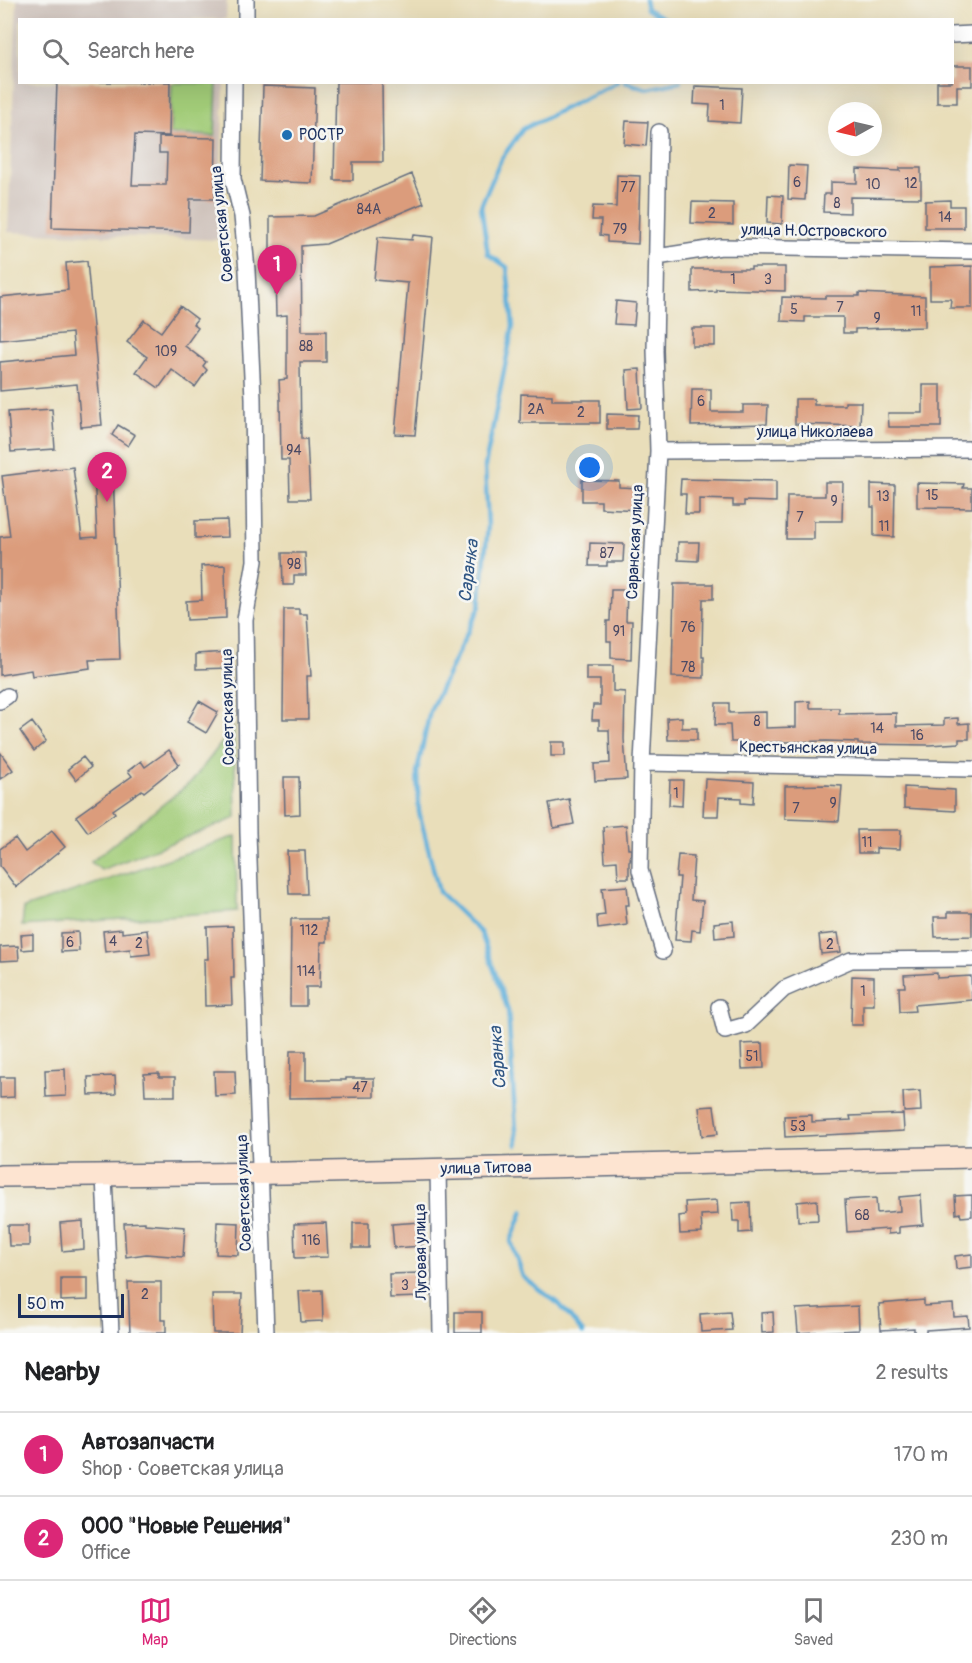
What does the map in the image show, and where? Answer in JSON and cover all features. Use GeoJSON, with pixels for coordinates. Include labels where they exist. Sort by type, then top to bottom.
{"type":"FeatureCollection","features":[{"type":"Feature","properties":{"kind":"main road","name":"улица Титова"},"geometry":{"type":"LineString","coordinates":[[0,1176],[261,1174],[972,1157]]}},
{"type":"Feature","properties":{"kind":"street"},"geometry":{"type":"LineString","coordinates":[[246,0],[246,18]]}},
{"type":"Feature","properties":{"kind":"street"},"geometry":{"type":"LineString","coordinates":[[954,35],[972,34]]}},
{"type":"Feature","properties":{"kind":"street","name":"Советская улица"},"geometry":{"type":"LineString","coordinates":[[234,84],[232,179],[242,216],[253,398],[255,561],[245,632],[248,833],[266,1333]]}},
{"type":"Feature","properties":{"kind":"street","name":"Саранская улица"},"geometry":{"type":"LineString","coordinates":[[659,132],[655,350],[658,451],[642,763],[640,870],[663,951]]}},
{"type":"Feature","properties":{"kind":"street","name":"улица Н.Островского"},"geometry":{"type":"LineString","coordinates":[[657,257],[721,247],[972,251]]}},
{"type":"Feature","properties":{"kind":"street","name":"улица Николаева"},"geometry":{"type":"LineString","coordinates":[[658,451],[972,449]]}},
{"type":"Feature","properties":{"kind":"street","name":"Крестьянская улица"},"geometry":{"type":"LineString","coordinates":[[642,763],[972,769]]}},
{"type":"Feature","properties":{"kind":"street"},"geometry":{"type":"LineString","coordinates":[[719,1007],[725,1031],[746,1025],[784,989],[851,960],[972,959]]}},
{"type":"Feature","properties":{"kind":"street","name":"Луговая улица"},"geometry":{"type":"LineString","coordinates":[[438,1170],[441,1333]]}},
{"type":"Feature","properties":{"kind":"street"},"geometry":{"type":"LineString","coordinates":[[104,1176],[111,1333]]}},
{"type":"Feature","properties":{"kind":"shaded area"},"geometry":{"type":"Polygon","coordinates":[[[17,0],[227,0],[226,18],[18,18],[18,84],[224,84],[218,240],[8,232],[17,0]]]}},
{"type":"Feature","properties":{"kind":"green space"},"geometry":{"type":"Polygon","coordinates":[[[172,84],[217,84],[215,136],[170,134],[172,84]]]}},
{"type":"Feature","properties":{"kind":"green space"},"geometry":{"type":"Polygon","coordinates":[[[234,727],[236,818],[101,870],[91,862],[192,781],[234,727]]]}},
{"type":"Feature","properties":{"kind":"green space"},"geometry":{"type":"Polygon","coordinates":[[[236,836],[237,911],[22,926],[24,908],[236,836]]]}},
{"type":"Feature","properties":{"kind":"building"},"geometry":{"type":"Polygon","coordinates":[[[954,66],[972,66],[972,86],[957,86],[957,103],[937,103],[937,84],[954,84],[954,66]]]}},
{"type":"Feature","properties":{"kind":"building"},"geometry":{"type":"Polygon","coordinates":[[[57,84],[170,84],[169,136],[135,135],[132,185],[166,185],[167,153],[159,153],[159,137],[216,138],[215,199],[190,199],[189,232],[52,228],[57,84]]]}},
{"type":"Feature","properties":{"kind":"building"},"geometry":{"type":"Polygon","coordinates":[[[336,84],[382,84],[383,162],[353,162],[353,180],[334,180],[336,84]]]}},
{"type":"Feature","properties":{"kind":"building","name":"РОСТР"},"geometry":{"type":"Polygon","coordinates":[[[263,86],[315,88],[312,183],[260,181],[263,86]]]}},
{"type":"Feature","properties":{"kind":"building"},"geometry":{"type":"Polygon","coordinates":[[[695,86],[742,88],[740,123],[709,121],[710,105],[694,104],[695,86]]]}},
{"type":"Feature","properties":{"kind":"building"},"geometry":{"type":"Polygon","coordinates":[[[626,121],[648,122],[646,146],[624,144],[626,121]]]}},
{"type":"Feature","properties":{"kind":"building"},"geometry":{"type":"Polygon","coordinates":[[[789,165],[807,166],[805,200],[788,199],[789,165]]]}},
{"type":"Feature","properties":{"kind":"building"},"geometry":{"type":"Polygon","coordinates":[[[900,168],[921,168],[921,198],[850,197],[850,213],[823,212],[824,194],[831,194],[831,182],[857,183],[857,169],[900,171],[900,168]]]}},
{"type":"Feature","properties":{"kind":"building"},"geometry":{"type":"Polygon","coordinates":[[[412,174],[424,203],[326,244],[301,246],[302,331],[326,331],[326,362],[300,362],[301,439],[307,439],[310,499],[290,499],[289,460],[281,460],[279,380],[287,379],[287,315],[276,316],[275,274],[270,274],[270,217],[314,216],[412,174]]]}},
{"type":"Feature","properties":{"kind":"building"},"geometry":{"type":"Polygon","coordinates":[[[617,175],[640,176],[638,244],[607,242],[607,236],[600,235],[601,220],[592,220],[593,206],[616,207],[617,175]]]}},
{"type":"Feature","properties":{"kind":"building"},"geometry":{"type":"Polygon","coordinates":[[[768,195],[783,196],[782,224],[767,223],[768,195]]]}},
{"type":"Feature","properties":{"kind":"building"},"geometry":{"type":"Polygon","coordinates":[[[950,200],[950,206],[964,206],[964,228],[925,228],[925,201],[950,200]]]}},
{"type":"Feature","properties":{"kind":"building"},"geometry":{"type":"Polygon","coordinates":[[[692,202],[733,203],[733,225],[691,223],[692,202]]]}},
{"type":"Feature","properties":{"kind":"building"},"geometry":{"type":"Polygon","coordinates":[[[413,235],[433,237],[415,435],[395,434],[408,283],[374,280],[378,237],[412,240],[413,235]]]}},
{"type":"Feature","properties":{"kind":"building"},"geometry":{"type":"Polygon","coordinates":[[[87,261],[102,425],[81,427],[77,384],[0,391],[0,362],[74,355],[72,333],[0,340],[0,297],[68,290],[66,263],[87,261]]]}},
{"type":"Feature","properties":{"kind":"building"},"geometry":{"type":"Polygon","coordinates":[[[972,266],[972,308],[950,308],[951,299],[930,299],[930,267],[972,266]]]}},
{"type":"Feature","properties":{"kind":"building"},"geometry":{"type":"Polygon","coordinates":[[[751,267],[785,267],[785,291],[716,289],[716,291],[692,292],[692,269],[751,269],[751,267]]]}},
{"type":"Feature","properties":{"kind":"building"},"geometry":{"type":"Polygon","coordinates":[[[859,293],[925,296],[925,327],[855,329],[855,333],[843,333],[843,317],[805,317],[805,322],[781,321],[782,297],[825,298],[825,296],[859,296],[859,293]]]}},
{"type":"Feature","properties":{"kind":"building"},"geometry":{"type":"Polygon","coordinates":[[[616,301],[636,303],[634,325],[614,324],[616,301]]]}},
{"type":"Feature","properties":{"kind":"building"},"geometry":{"type":"Polygon","coordinates":[[[180,306],[197,319],[193,324],[198,328],[185,346],[206,362],[203,366],[207,370],[195,387],[172,370],[159,388],[136,372],[147,357],[127,342],[144,320],[161,332],[180,306]]]}},
{"type":"Feature","properties":{"kind":"building"},"geometry":{"type":"Polygon","coordinates":[[[692,328],[715,328],[715,346],[692,346],[692,328]]]}},
{"type":"Feature","properties":{"kind":"building"},"geometry":{"type":"Polygon","coordinates":[[[640,369],[642,408],[628,409],[626,370],[640,369]]]}},
{"type":"Feature","properties":{"kind":"building"},"geometry":{"type":"Polygon","coordinates":[[[923,385],[941,385],[941,427],[889,427],[888,413],[923,413],[923,385]]]}},
{"type":"Feature","properties":{"kind":"building"},"geometry":{"type":"Polygon","coordinates":[[[692,389],[711,389],[711,412],[743,412],[743,405],[768,405],[767,424],[691,426],[692,389]]]}},
{"type":"Feature","properties":{"kind":"building"},"geometry":{"type":"Polygon","coordinates":[[[521,394],[552,395],[552,400],[600,400],[600,423],[520,423],[521,394]]]}},
{"type":"Feature","properties":{"kind":"building"},"geometry":{"type":"Polygon","coordinates":[[[795,399],[814,399],[814,405],[845,405],[845,402],[861,402],[860,426],[795,424],[795,399]]]}},
{"type":"Feature","properties":{"kind":"building"},"geometry":{"type":"Polygon","coordinates":[[[52,409],[55,449],[11,452],[8,412],[52,409]]]}},
{"type":"Feature","properties":{"kind":"building"},"geometry":{"type":"Polygon","coordinates":[[[607,414],[638,415],[637,429],[607,429],[607,414]]]}},
{"type":"Feature","properties":{"kind":"building"},"geometry":{"type":"Polygon","coordinates":[[[118,425],[135,435],[128,446],[112,435],[118,425]]]}},
{"type":"Feature","properties":{"kind":"building"},"geometry":{"type":"Polygon","coordinates":[[[73,467],[82,538],[97,537],[94,471],[113,471],[120,659],[89,660],[90,668],[32,676],[31,670],[0,675],[0,537],[10,536],[2,476],[73,467]]]}},
{"type":"Feature","properties":{"kind":"building"},"geometry":{"type":"Polygon","coordinates":[[[681,479],[776,481],[776,502],[744,501],[744,506],[733,506],[733,500],[699,499],[699,514],[685,514],[686,494],[680,494],[681,479]]]}},
{"type":"Feature","properties":{"kind":"building"},"geometry":{"type":"Polygon","coordinates":[[[582,480],[619,481],[619,487],[640,488],[639,510],[601,508],[601,501],[582,501],[582,480]]]}},
{"type":"Feature","properties":{"kind":"building"},"geometry":{"type":"Polygon","coordinates":[[[825,482],[843,482],[842,521],[814,521],[814,539],[786,539],[787,496],[825,496],[825,482]]]}},
{"type":"Feature","properties":{"kind":"building"},"geometry":{"type":"Polygon","coordinates":[[[917,483],[964,484],[963,488],[972,488],[972,508],[917,507],[917,483]]]}},
{"type":"Feature","properties":{"kind":"building"},"geometry":{"type":"Polygon","coordinates":[[[871,484],[895,485],[894,537],[874,536],[871,484]]]}},
{"type":"Feature","properties":{"kind":"building"},"geometry":{"type":"Polygon","coordinates":[[[227,520],[228,537],[195,538],[195,521],[227,520]]]}},
{"type":"Feature","properties":{"kind":"building"},"geometry":{"type":"Polygon","coordinates":[[[678,542],[699,542],[698,561],[678,560],[678,542]]]}},
{"type":"Feature","properties":{"kind":"building"},"geometry":{"type":"Polygon","coordinates":[[[590,543],[624,544],[623,562],[607,562],[607,566],[589,566],[590,543]]]}},
{"type":"Feature","properties":{"kind":"building"},"geometry":{"type":"Polygon","coordinates":[[[282,553],[305,553],[306,575],[294,575],[294,585],[283,585],[282,553]]]}},
{"type":"Feature","properties":{"kind":"building"},"geometry":{"type":"Polygon","coordinates":[[[225,565],[226,618],[187,620],[186,601],[202,600],[201,566],[225,565]]]}},
{"type":"Feature","properties":{"kind":"building"},"geometry":{"type":"Polygon","coordinates":[[[674,584],[713,584],[713,599],[703,599],[704,678],[672,677],[674,584]]]}},
{"type":"Feature","properties":{"kind":"building"},"geometry":{"type":"Polygon","coordinates":[[[611,590],[627,590],[626,621],[632,621],[631,659],[611,658],[611,641],[607,641],[607,621],[610,621],[611,590]]]}},
{"type":"Feature","properties":{"kind":"building"},"geometry":{"type":"Polygon","coordinates":[[[284,609],[299,609],[299,614],[307,614],[311,676],[307,676],[308,719],[283,719],[284,609]]]}},
{"type":"Feature","properties":{"kind":"building"},"geometry":{"type":"Polygon","coordinates":[[[228,652],[229,668],[196,669],[196,654],[228,652]]]}},
{"type":"Feature","properties":{"kind":"building"},"geometry":{"type":"Polygon","coordinates":[[[586,666],[613,666],[613,691],[625,692],[624,739],[627,779],[595,781],[594,764],[610,763],[609,730],[599,730],[599,720],[592,720],[593,705],[600,705],[600,680],[586,680],[586,666]]]}},
{"type":"Feature","properties":{"kind":"building"},"geometry":{"type":"Polygon","coordinates":[[[199,701],[218,712],[206,733],[187,722],[199,701]]]}},
{"type":"Feature","properties":{"kind":"building"},"geometry":{"type":"Polygon","coordinates":[[[810,701],[810,708],[839,708],[839,714],[896,713],[896,726],[944,725],[944,719],[958,718],[958,724],[969,723],[969,739],[959,739],[959,743],[929,745],[826,741],[748,743],[731,742],[730,725],[715,725],[716,703],[729,703],[729,713],[766,712],[766,728],[796,727],[796,702],[810,701]]]}},
{"type":"Feature","properties":{"kind":"building"},"geometry":{"type":"Polygon","coordinates":[[[682,717],[682,728],[697,728],[697,740],[668,740],[667,718],[682,717]]]}},
{"type":"Feature","properties":{"kind":"building"},"geometry":{"type":"Polygon","coordinates":[[[32,722],[46,741],[34,751],[20,731],[32,722]]]}},
{"type":"Feature","properties":{"kind":"building"},"geometry":{"type":"Polygon","coordinates":[[[551,742],[565,742],[565,756],[551,756],[551,742]]]}},
{"type":"Feature","properties":{"kind":"building"},"geometry":{"type":"Polygon","coordinates":[[[169,750],[179,764],[144,792],[142,790],[113,810],[115,813],[88,832],[76,816],[132,776],[128,771],[141,761],[145,767],[169,750]]]}},
{"type":"Feature","properties":{"kind":"building"},"geometry":{"type":"Polygon","coordinates":[[[0,752],[13,770],[0,779],[0,752]]]}},
{"type":"Feature","properties":{"kind":"building"},"geometry":{"type":"Polygon","coordinates":[[[83,757],[91,767],[76,780],[68,769],[83,757]]]}},
{"type":"Feature","properties":{"kind":"building"},"geometry":{"type":"Polygon","coordinates":[[[284,777],[299,777],[300,814],[285,815],[284,777]]]}},
{"type":"Feature","properties":{"kind":"building"},"geometry":{"type":"Polygon","coordinates":[[[705,779],[754,782],[753,804],[741,803],[741,798],[719,797],[718,816],[703,816],[705,779]]]}},
{"type":"Feature","properties":{"kind":"building"},"geometry":{"type":"Polygon","coordinates":[[[670,780],[683,780],[682,806],[669,805],[670,780]]]}},
{"type":"Feature","properties":{"kind":"building"},"geometry":{"type":"Polygon","coordinates":[[[785,786],[842,786],[839,821],[785,819],[785,786]]]}},
{"type":"Feature","properties":{"kind":"building"},"geometry":{"type":"Polygon","coordinates":[[[904,787],[955,790],[955,811],[904,808],[904,787]]]}},
{"type":"Feature","properties":{"kind":"building"},"geometry":{"type":"Polygon","coordinates":[[[569,799],[574,824],[554,828],[549,803],[569,799]]]}},
{"type":"Feature","properties":{"kind":"building"},"geometry":{"type":"Polygon","coordinates":[[[626,825],[628,849],[631,849],[629,878],[618,878],[617,861],[605,862],[603,827],[626,825]]]}},
{"type":"Feature","properties":{"kind":"building"},"geometry":{"type":"Polygon","coordinates":[[[857,830],[901,830],[900,849],[876,848],[876,853],[858,853],[857,830]]]}},
{"type":"Feature","properties":{"kind":"building"},"geometry":{"type":"Polygon","coordinates":[[[52,831],[65,847],[16,887],[0,866],[0,849],[15,838],[25,852],[52,831]]]}},
{"type":"Feature","properties":{"kind":"building"},"geometry":{"type":"Polygon","coordinates":[[[287,851],[305,851],[307,894],[289,894],[287,851]]]}},
{"type":"Feature","properties":{"kind":"building"},"geometry":{"type":"Polygon","coordinates":[[[678,855],[694,856],[691,900],[703,901],[700,931],[692,930],[691,941],[675,940],[680,877],[676,877],[678,855]]]}},
{"type":"Feature","properties":{"kind":"building"},"geometry":{"type":"Polygon","coordinates":[[[627,886],[629,905],[625,905],[627,925],[598,929],[597,916],[605,915],[602,888],[627,886]]]}},
{"type":"Feature","properties":{"kind":"building"},"geometry":{"type":"Polygon","coordinates":[[[948,912],[972,912],[972,936],[935,937],[934,917],[948,917],[948,912]]]}},
{"type":"Feature","properties":{"kind":"building"},"geometry":{"type":"Polygon","coordinates":[[[291,919],[327,919],[327,942],[321,942],[320,987],[306,987],[306,1006],[290,1006],[291,919]]]}},
{"type":"Feature","properties":{"kind":"building"},"geometry":{"type":"Polygon","coordinates":[[[733,921],[734,936],[715,938],[714,923],[733,921]]]}},
{"type":"Feature","properties":{"kind":"building"},"geometry":{"type":"Polygon","coordinates":[[[233,926],[232,1005],[205,1006],[204,959],[208,959],[207,927],[233,926]]]}},
{"type":"Feature","properties":{"kind":"building"},"geometry":{"type":"Polygon","coordinates":[[[122,929],[122,933],[147,930],[150,954],[131,956],[130,949],[105,952],[103,931],[122,929]]]}},
{"type":"Feature","properties":{"kind":"building"},"geometry":{"type":"Polygon","coordinates":[[[78,932],[79,951],[61,952],[61,933],[78,932]]]}},
{"type":"Feature","properties":{"kind":"building"},"geometry":{"type":"Polygon","coordinates":[[[838,933],[841,952],[821,954],[819,935],[838,933]]]}},
{"type":"Feature","properties":{"kind":"building"},"geometry":{"type":"Polygon","coordinates":[[[33,934],[33,949],[22,950],[21,935],[33,934]]]}},
{"type":"Feature","properties":{"kind":"building"},"geometry":{"type":"Polygon","coordinates":[[[18,946],[19,960],[0,961],[0,947],[18,946]]]}},
{"type":"Feature","properties":{"kind":"building"},"geometry":{"type":"Polygon","coordinates":[[[937,973],[937,978],[971,976],[972,1000],[914,1005],[915,1011],[900,1012],[899,987],[905,987],[904,975],[937,973]]]}},
{"type":"Feature","properties":{"kind":"building"},"geometry":{"type":"Polygon","coordinates":[[[852,976],[874,977],[874,1005],[863,1005],[863,1025],[851,1025],[852,976]]]}},
{"type":"Feature","properties":{"kind":"building"},"geometry":{"type":"Polygon","coordinates":[[[763,1043],[764,1068],[742,1069],[741,1044],[763,1043]]]}},
{"type":"Feature","properties":{"kind":"building"},"geometry":{"type":"Polygon","coordinates":[[[290,1051],[306,1051],[306,1080],[374,1078],[374,1097],[289,1098],[290,1051]]]}},
{"type":"Feature","properties":{"kind":"building"},"geometry":{"type":"Polygon","coordinates":[[[65,1069],[66,1096],[46,1097],[45,1070],[65,1069]]]}},
{"type":"Feature","properties":{"kind":"building"},"geometry":{"type":"Polygon","coordinates":[[[214,1071],[235,1071],[236,1095],[215,1096],[214,1071]]]}},
{"type":"Feature","properties":{"kind":"building"},"geometry":{"type":"Polygon","coordinates":[[[159,1073],[159,1077],[175,1077],[175,1096],[145,1096],[144,1074],[159,1073]]]}},
{"type":"Feature","properties":{"kind":"building"},"geometry":{"type":"Polygon","coordinates":[[[115,1076],[116,1094],[89,1095],[88,1077],[115,1076]]]}},
{"type":"Feature","properties":{"kind":"building"},"geometry":{"type":"Polygon","coordinates":[[[0,1077],[14,1077],[14,1097],[0,1098],[0,1077]]]}},
{"type":"Feature","properties":{"kind":"building"},"geometry":{"type":"Polygon","coordinates":[[[920,1091],[921,1111],[904,1112],[903,1092],[920,1091]]]}},
{"type":"Feature","properties":{"kind":"building"},"geometry":{"type":"Polygon","coordinates":[[[714,1106],[718,1134],[702,1136],[699,1107],[714,1106]]]}},
{"type":"Feature","properties":{"kind":"building"},"geometry":{"type":"Polygon","coordinates":[[[903,1114],[904,1131],[785,1137],[784,1116],[812,1115],[812,1122],[851,1120],[850,1116],[903,1114]]]}},
{"type":"Feature","properties":{"kind":"building"},"geometry":{"type":"Polygon","coordinates":[[[921,1195],[923,1225],[899,1227],[899,1233],[888,1234],[888,1229],[847,1232],[845,1200],[876,1198],[877,1213],[900,1211],[899,1197],[921,1195]]]}},
{"type":"Feature","properties":{"kind":"building"},"geometry":{"type":"Polygon","coordinates":[[[972,1195],[972,1216],[961,1217],[960,1213],[956,1214],[955,1196],[972,1195]]]}},
{"type":"Feature","properties":{"kind":"building"},"geometry":{"type":"Polygon","coordinates":[[[717,1200],[718,1214],[701,1215],[702,1233],[680,1234],[679,1216],[686,1215],[685,1202],[717,1200]]]}},
{"type":"Feature","properties":{"kind":"building"},"geometry":{"type":"Polygon","coordinates":[[[817,1200],[818,1220],[798,1221],[797,1202],[817,1200]]]}},
{"type":"Feature","properties":{"kind":"building"},"geometry":{"type":"Polygon","coordinates":[[[750,1202],[751,1232],[739,1233],[739,1221],[733,1221],[732,1203],[750,1202]]]}},
{"type":"Feature","properties":{"kind":"building"},"geometry":{"type":"Polygon","coordinates":[[[83,1221],[84,1249],[62,1251],[60,1223],[83,1221]]]}},
{"type":"Feature","properties":{"kind":"building"},"geometry":{"type":"Polygon","coordinates":[[[145,1222],[145,1224],[185,1227],[183,1257],[146,1254],[126,1257],[124,1223],[145,1222]]]}},
{"type":"Feature","properties":{"kind":"building"},"geometry":{"type":"Polygon","coordinates":[[[217,1222],[239,1223],[238,1255],[216,1254],[217,1222]]]}},
{"type":"Feature","properties":{"kind":"building"},"geometry":{"type":"Polygon","coordinates":[[[421,1222],[422,1246],[394,1248],[392,1224],[421,1222]]]}},
{"type":"Feature","properties":{"kind":"building"},"geometry":{"type":"Polygon","coordinates":[[[326,1223],[328,1257],[295,1258],[294,1224],[326,1223]]]}},
{"type":"Feature","properties":{"kind":"building"},"geometry":{"type":"Polygon","coordinates":[[[353,1223],[369,1223],[369,1248],[353,1248],[353,1223]]]}},
{"type":"Feature","properties":{"kind":"building"},"geometry":{"type":"Polygon","coordinates":[[[8,1225],[29,1225],[29,1246],[9,1246],[8,1225]]]}},
{"type":"Feature","properties":{"kind":"building"},"geometry":{"type":"Polygon","coordinates":[[[972,1254],[972,1267],[956,1269],[955,1256],[972,1254]]]}},
{"type":"Feature","properties":{"kind":"building"},"geometry":{"type":"Polygon","coordinates":[[[420,1273],[420,1297],[390,1298],[389,1274],[420,1273]]]}},
{"type":"Feature","properties":{"kind":"building"},"geometry":{"type":"Polygon","coordinates":[[[61,1278],[88,1278],[88,1300],[61,1301],[61,1278]]]}},
{"type":"Feature","properties":{"kind":"building"},"geometry":{"type":"Polygon","coordinates":[[[128,1282],[161,1282],[161,1320],[166,1320],[166,1333],[130,1333],[128,1282]]]}},
{"type":"Feature","properties":{"kind":"building"},"geometry":{"type":"Polygon","coordinates":[[[322,1290],[323,1321],[301,1322],[299,1291],[322,1290]]]}},
{"type":"Feature","properties":{"kind":"building"},"geometry":{"type":"Polygon","coordinates":[[[212,1294],[242,1294],[240,1333],[213,1333],[212,1294]]]}},
{"type":"Feature","properties":{"kind":"building"},"geometry":{"type":"Polygon","coordinates":[[[924,1300],[924,1306],[953,1304],[954,1317],[968,1316],[969,1327],[926,1330],[926,1333],[914,1333],[914,1328],[881,1330],[879,1304],[924,1300]]]}},
{"type":"Feature","properties":{"kind":"building"},"geometry":{"type":"Polygon","coordinates":[[[858,1306],[859,1330],[798,1333],[796,1309],[858,1306]]]}},
{"type":"Feature","properties":{"kind":"building"},"geometry":{"type":"Polygon","coordinates":[[[455,1312],[482,1312],[482,1333],[455,1333],[455,1312]]]}},
{"type":"Feature","properties":{"kind":"building"},"geometry":{"type":"Polygon","coordinates":[[[730,1312],[732,1330],[701,1332],[700,1314],[730,1312]]]}},
{"type":"Feature","properties":{"kind":"building"},"geometry":{"type":"Polygon","coordinates":[[[773,1312],[774,1332],[762,1333],[761,1313],[773,1312]]]}},
{"type":"Feature","properties":{"kind":"waterway","name":"Саранка"},"geometry":{"type":"LineString","coordinates":[[645,0],[647,9],[663,18]]}},
{"type":"Feature","properties":{"kind":"waterway","name":"Саранка"},"geometry":{"type":"LineString","coordinates":[[517,1145],[508,1010],[481,933],[439,892],[419,812],[417,772],[430,711],[480,606],[488,526],[485,466],[513,326],[507,267],[488,254],[481,206],[501,159],[523,129],[614,84]]}},
{"type":"Feature","properties":{"kind":"waterway","name":"Саранка"},"geometry":{"type":"LineString","coordinates":[[631,84],[647,89],[671,84]]}},
{"type":"Feature","properties":{"kind":"waterway","name":"Саранка"},"geometry":{"type":"LineString","coordinates":[[523,1211],[511,1241],[523,1277],[560,1305],[583,1333]]}},
{"type":"Feature","properties":{"kind":"place","name":"РОСТР"},"geometry":{"type":"Point","coordinates":[287,135]}},
{"type":"Feature","properties":{"kind":"place","name":"Автозапчасти"},"geometry":{"type":"Point","coordinates":[277,295]}},
{"type":"Feature","properties":{"kind":"place","name":"ООО \"Новые Решения\""},"geometry":{"type":"Point","coordinates":[107,502]}}]}
